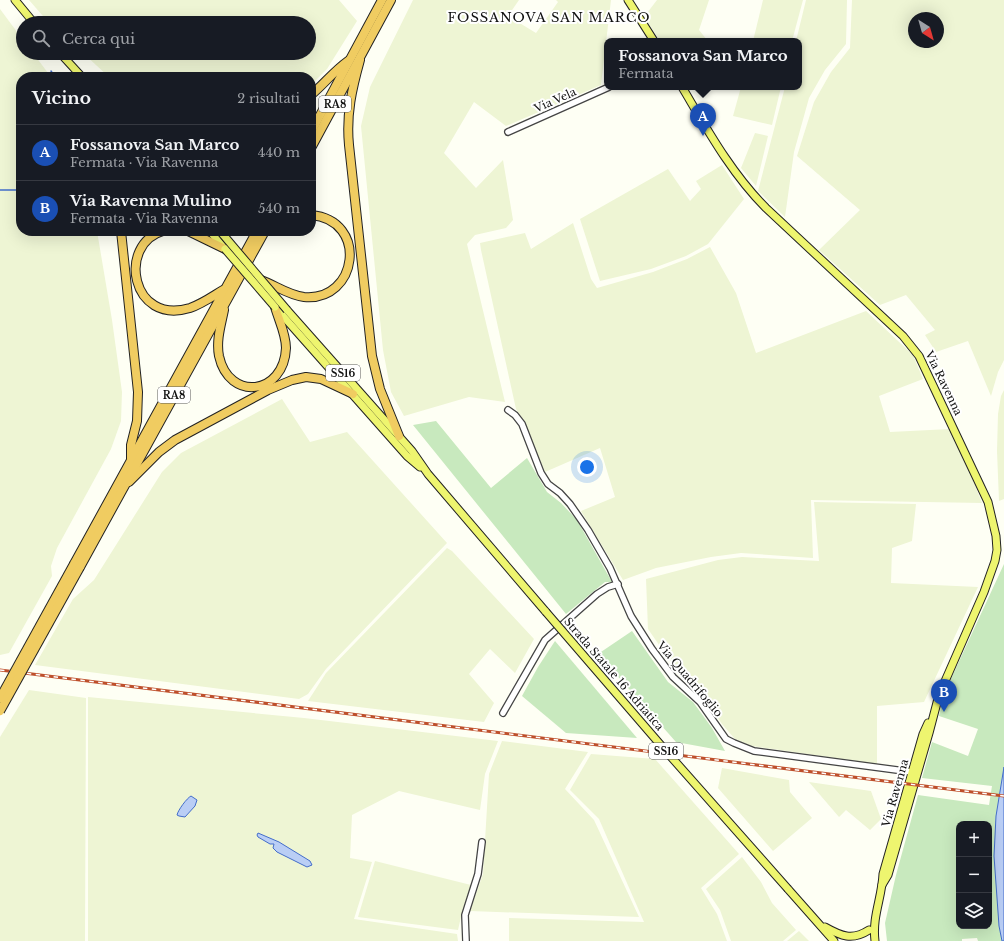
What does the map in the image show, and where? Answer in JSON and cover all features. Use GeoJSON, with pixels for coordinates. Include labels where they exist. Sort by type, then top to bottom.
{"type":"FeatureCollection","features":[{"type":"Feature","properties":{"kind":"highway","name":"RA8"},"geometry":{"type":"LineString","coordinates":[[316,123],[382,0]]}},
{"type":"Feature","properties":{"kind":"highway","name":"RA8"},"geometry":{"type":"LineString","coordinates":[[316,139],[360,60],[391,0]]}},
{"type":"Feature","properties":{"kind":"highway"},"geometry":{"type":"LineString","coordinates":[[316,90],[336,70],[350,59]]}},
{"type":"Feature","properties":{"kind":"highway"},"geometry":{"type":"LineString","coordinates":[[360,60],[349,102],[348,145],[370,344],[374,367],[380,389],[399,436]]}},
{"type":"Feature","properties":{"kind":"highway"},"geometry":{"type":"LineString","coordinates":[[261,280],[273,284],[297,296],[314,297],[330,292],[343,279],[347,269],[349,246],[348,240],[343,231],[333,221],[316,216]]}},
{"type":"Feature","properties":{"kind":"highway"},"geometry":{"type":"LineString","coordinates":[[122,236],[138,392],[137,421],[131,445],[131,460]]}},
{"type":"Feature","properties":{"kind":"highway"},"geometry":{"type":"LineString","coordinates":[[154,236],[145,244],[136,262],[135,269],[137,281],[146,299],[162,308],[183,309],[196,306],[224,290]]}},
{"type":"Feature","properties":{"kind":"highway"},"geometry":{"type":"LineString","coordinates":[[200,236],[225,249]]}},
{"type":"Feature","properties":{"kind":"highway","name":"RA8"},"geometry":{"type":"LineString","coordinates":[[0,711],[131,460],[224,290],[261,236]]}},
{"type":"Feature","properties":{"kind":"highway","name":"RA8"},"geometry":{"type":"LineString","coordinates":[[0,698],[124,486],[262,236]]}},
{"type":"Feature","properties":{"kind":"highway"},"geometry":{"type":"LineString","coordinates":[[225,304],[219,332],[218,345],[220,356],[227,374],[241,386],[252,388],[262,386],[272,381],[279,372],[284,361],[286,348],[283,317],[275,307]]}},
{"type":"Feature","properties":{"kind":"highway"},"geometry":{"type":"LineString","coordinates":[[124,486],[143,470],[159,452],[175,440],[284,382],[306,378],[321,379],[353,394]]}},
{"type":"Feature","properties":{"kind":"main road"},"geometry":{"type":"LineString","coordinates":[[15,0],[28,16]]}},
{"type":"Feature","properties":{"kind":"main road"},"geometry":{"type":"LineString","coordinates":[[628,0],[652,38]]}},
{"type":"Feature","properties":{"kind":"main road"},"geometry":{"type":"LineString","coordinates":[[66,60],[77,72]]}},
{"type":"Feature","properties":{"kind":"main road","name":"Via Ravenna"},"geometry":{"type":"LineString","coordinates":[[684,90],[714,140],[744,183],[758,200],[903,336],[919,356],[988,502],[996,536],[997,550],[995,561],[984,592],[946,677],[934,710],[923,734],[883,874],[875,918],[875,941]]}},
{"type":"Feature","properties":{"kind":"main road"},"geometry":{"type":"LineString","coordinates":[[214,236],[275,307]]}},
{"type":"Feature","properties":{"kind":"main road","name":"Strada Statale 16 Adriatica"},"geometry":{"type":"LineString","coordinates":[[224,236],[261,280],[283,317],[407,456],[428,474]]}},
{"type":"Feature","properties":{"kind":"main road","name":"Strada Statale 16 Adriatica"},"geometry":{"type":"LineString","coordinates":[[283,317],[399,436],[412,451],[428,474],[546,612],[834,941]]}},
{"type":"Feature","properties":{"kind":"main road","name":"Via Ravenna"},"geometry":{"type":"LineString","coordinates":[[882,885],[888,875],[929,733],[934,710]]}},
{"type":"Feature","properties":{"kind":"main road","name":"Via Ravenna"},"geometry":{"type":"LineString","coordinates":[[863,941],[875,918]]}},
{"type":"Feature","properties":{"kind":"main road"},"geometry":{"type":"LineString","coordinates":[[818,923],[837,934],[848,938],[860,937],[869,930]]}},
{"type":"Feature","properties":{"kind":"street","name":"Via Vela"},"geometry":{"type":"LineString","coordinates":[[508,132],[604,89]]}},
{"type":"Feature","properties":{"kind":"street","name":"Via Quadrifoglio"},"geometry":{"type":"LineString","coordinates":[[508,410],[522,424],[541,473],[548,484],[560,493],[579,515],[618,584],[631,616],[652,650],[673,677],[700,702],[726,739],[734,744],[754,751],[912,772]]}},
{"type":"Feature","properties":{"kind":"street"},"geometry":{"type":"LineString","coordinates":[[503,713],[545,640],[550,634],[597,594],[608,587],[618,584]]}},
{"type":"Feature","properties":{"kind":"street"},"geometry":{"type":"LineString","coordinates":[[466,941],[465,915],[478,874],[482,842]]}},
{"type":"Feature","properties":{"kind":"green space"},"geometry":{"type":"Polygon","coordinates":[[[29,0],[339,0],[357,21],[327,69],[316,80],[316,72],[104,72],[91,60],[316,60],[316,16],[43,16],[29,0]]]}},
{"type":"Feature","properties":{"kind":"green space"},"geometry":{"type":"Polygon","coordinates":[[[413,0],[519,0],[508,16],[536,33],[558,2],[556,0],[611,0],[607,38],[604,38],[604,60],[601,85],[506,126],[474,102],[444,153],[476,188],[503,160],[513,220],[506,228],[475,235],[467,244],[505,402],[469,397],[404,416],[391,392],[383,350],[361,126],[370,87],[413,0]]]}},
{"type":"Feature","properties":{"kind":"green space"},"geometry":{"type":"Polygon","coordinates":[[[657,0],[709,0],[699,30],[705,38],[658,38],[644,17],[657,0]]]}},
{"type":"Feature","properties":{"kind":"green space"},"geometry":{"type":"Polygon","coordinates":[[[763,0],[803,0],[793,38],[754,38],[763,0]]]}},
{"type":"Feature","properties":{"kind":"green space"},"geometry":{"type":"Polygon","coordinates":[[[806,0],[847,0],[846,44],[825,70],[809,98],[794,152],[785,217],[758,191],[784,90],[802,90],[802,38],[797,38],[806,0]]]}},
{"type":"Feature","properties":{"kind":"green space"},"geometry":{"type":"Polygon","coordinates":[[[852,0],[1004,0],[1004,360],[998,372],[991,396],[968,341],[936,352],[925,335],[935,330],[906,295],[880,305],[819,250],[860,210],[797,156],[814,102],[831,72],[850,48],[852,0]]]}},
{"type":"Feature","properties":{"kind":"green space"},"geometry":{"type":"Polygon","coordinates":[[[0,9],[16,31],[16,60],[38,60],[47,72],[16,72],[16,236],[98,236],[122,392],[121,421],[111,449],[57,548],[51,566],[52,576],[9,653],[0,655],[0,9]]]}},
{"type":"Feature","properties":{"kind":"green space"},"geometry":{"type":"Polygon","coordinates":[[[740,90],[780,90],[772,125],[733,116],[740,90]]]}},
{"type":"Feature","properties":{"kind":"green space"},"geometry":{"type":"Polygon","coordinates":[[[755,133],[768,136],[756,186],[741,168],[755,133]]]}},
{"type":"Feature","properties":{"kind":"green space"},"geometry":{"type":"Polygon","coordinates":[[[722,165],[744,199],[708,244],[686,256],[651,269],[600,281],[580,219],[668,169],[690,201],[701,189],[696,181],[722,165]]]}},
{"type":"Feature","properties":{"kind":"green space"},"geometry":{"type":"Polygon","coordinates":[[[573,223],[591,279],[597,288],[653,272],[687,259],[710,247],[736,293],[756,353],[866,311],[913,355],[923,379],[879,396],[890,432],[950,429],[970,472],[982,503],[811,500],[813,558],[741,553],[711,557],[656,568],[623,580],[581,511],[615,497],[600,448],[545,472],[524,421],[516,409],[480,243],[525,233],[531,249],[573,223]]]}},
{"type":"Feature","properties":{"kind":"green space"},"geometry":{"type":"Polygon","coordinates":[[[1004,390],[1004,499],[999,501],[997,451],[998,414],[1001,396],[1004,390]]]}},
{"type":"Feature","properties":{"kind":"green space"},"geometry":{"type":"Polygon","coordinates":[[[282,399],[310,442],[347,432],[447,543],[326,669],[308,694],[299,699],[35,665],[73,599],[94,580],[162,472],[181,453],[282,399]]]}},
{"type":"Feature","properties":{"kind":"green space"},"geometry":{"type":"Polygon","coordinates":[[[436,421],[491,488],[527,458],[547,492],[561,503],[577,520],[612,582],[605,582],[566,614],[413,425],[436,421]]]}},
{"type":"Feature","properties":{"kind":"green space"},"geometry":{"type":"Polygon","coordinates":[[[814,502],[916,504],[912,541],[892,548],[891,583],[978,587],[924,702],[877,706],[877,764],[752,746],[735,739],[722,724],[709,705],[680,675],[648,629],[646,579],[718,560],[742,557],[819,561],[814,502]]]}},
{"type":"Feature","properties":{"kind":"green space"},"geometry":{"type":"Polygon","coordinates":[[[447,548],[452,551],[534,639],[515,673],[490,649],[469,674],[494,703],[484,722],[308,701],[326,673],[447,548]]]}},
{"type":"Feature","properties":{"kind":"green space"},"geometry":{"type":"Polygon","coordinates":[[[1004,564],[1004,941],[978,941],[977,938],[962,939],[962,941],[887,941],[885,923],[896,875],[918,795],[989,805],[992,786],[922,778],[932,742],[968,756],[978,729],[939,716],[943,696],[1004,564]]]}},
{"type":"Feature","properties":{"kind":"green space"},"geometry":{"type":"Polygon","coordinates":[[[632,631],[668,682],[693,702],[712,728],[725,751],[676,742],[598,654],[632,631]]]}},
{"type":"Feature","properties":{"kind":"green space"},"geometry":{"type":"Polygon","coordinates":[[[555,641],[637,738],[566,733],[522,696],[538,667],[555,641]]]}},
{"type":"Feature","properties":{"kind":"green space"},"geometry":{"type":"Polygon","coordinates":[[[29,690],[86,698],[85,941],[0,941],[0,737],[29,690]]]}},
{"type":"Feature","properties":{"kind":"green space"},"geometry":{"type":"Polygon","coordinates":[[[88,697],[304,718],[498,741],[485,774],[480,810],[399,791],[352,815],[350,858],[372,862],[354,919],[457,934],[458,941],[88,941],[88,697]]]}},
{"type":"Feature","properties":{"kind":"green space"},"geometry":{"type":"Polygon","coordinates":[[[502,741],[588,752],[565,789],[594,820],[639,917],[470,911],[483,874],[489,774],[502,741]]]}},
{"type":"Feature","properties":{"kind":"green space"},"geometry":{"type":"Polygon","coordinates":[[[591,754],[655,759],[739,854],[701,888],[717,914],[727,941],[509,941],[509,918],[644,922],[599,819],[570,790],[591,754]]]}},
{"type":"Feature","properties":{"kind":"green space"},"geometry":{"type":"Polygon","coordinates":[[[722,768],[789,780],[790,792],[812,818],[773,851],[718,788],[722,768]]]}},
{"type":"Feature","properties":{"kind":"green space"},"geometry":{"type":"Polygon","coordinates":[[[809,782],[871,791],[881,819],[870,830],[846,810],[839,817],[809,782]]]}},
{"type":"Feature","properties":{"kind":"green space"},"geometry":{"type":"Polygon","coordinates":[[[742,857],[761,882],[772,903],[796,930],[783,941],[731,941],[720,910],[706,889],[742,857]]]}},
{"type":"Feature","properties":{"kind":"green space"},"geometry":{"type":"Polygon","coordinates":[[[375,861],[471,885],[463,908],[458,930],[358,917],[375,861]]]}},
{"type":"Feature","properties":{"kind":"green space"},"geometry":{"type":"Polygon","coordinates":[[[799,931],[809,941],[787,941],[799,931]]]}},
{"type":"Feature","properties":{"kind":"water"},"geometry":{"type":"Polygon","coordinates":[[[1004,767],[1004,941],[1002,941],[999,926],[994,856],[996,816],[1004,767]]]}},
{"type":"Feature","properties":{"kind":"water"},"geometry":{"type":"Polygon","coordinates":[[[191,796],[197,800],[195,806],[185,817],[177,815],[183,804],[191,796]]]}},
{"type":"Feature","properties":{"kind":"water"},"geometry":{"type":"Polygon","coordinates":[[[258,833],[279,842],[310,861],[312,865],[307,867],[277,852],[273,848],[274,844],[270,844],[258,837],[258,833]]]}},
{"type":"Feature","properties":{"kind":"waterway"},"geometry":{"type":"LineString","coordinates":[[0,190],[16,190]]}},
{"type":"Feature","properties":{"kind":"railway"},"geometry":{"type":"LineString","coordinates":[[0,670],[1004,796]]}},
{"type":"Feature","properties":{"kind":"place","name":"Fossanova San Marco"},"geometry":{"type":"Point","coordinates":[703,136]}},
{"type":"Feature","properties":{"kind":"place","name":"Via Ravenna Mulino"},"geometry":{"type":"Point","coordinates":[944,712]}},
{"type":"Feature","properties":{"kind":"district","name":"FOSSANOVA SAN MARCO"},"geometry":{"type":"Point","coordinates":[549,17]}}]}
